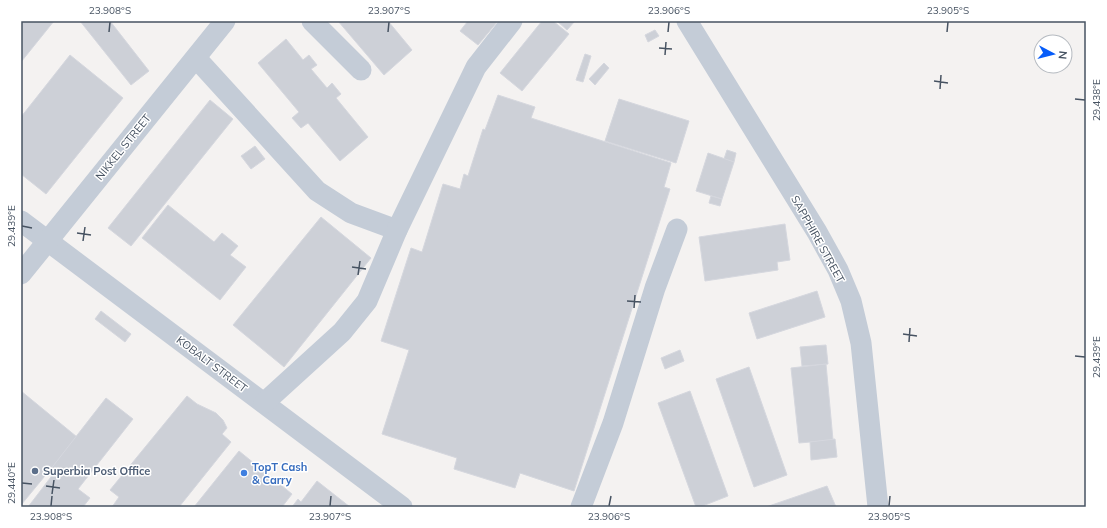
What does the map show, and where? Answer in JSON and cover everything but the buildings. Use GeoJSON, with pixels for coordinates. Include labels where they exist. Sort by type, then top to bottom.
{"type":"FeatureCollection","features":[{"type":"Feature","properties":{"kind":"street","name":"NIKKEL STREET"},"geometry":{"type":"LineString","coordinates":[[21,274],[225,21]]}},
{"type":"Feature","properties":{"kind":"street"},"geometry":{"type":"LineString","coordinates":[[312,21],[361,70]]}},
{"type":"Feature","properties":{"kind":"street"},"geometry":{"type":"LineString","coordinates":[[264,403],[342,332],[367,301],[397,230],[476,67],[512,21]]}},
{"type":"Feature","properties":{"kind":"street","name":"SAPPHIRE STREET"},"geometry":{"type":"LineString","coordinates":[[687,21],[817,232],[838,270],[851,301],[862,342],[878,507]]}},
{"type":"Feature","properties":{"kind":"street"},"geometry":{"type":"LineString","coordinates":[[196,58],[317,191],[352,213],[397,230]]}},
{"type":"Feature","properties":{"kind":"street","name":"KOBALT STREET"},"geometry":{"type":"LineString","coordinates":[[21,221],[402,507]]}},
{"type":"Feature","properties":{"kind":"street"},"geometry":{"type":"LineString","coordinates":[[581,507],[613,423],[655,288],[677,229]]}},
{"type":"Feature","properties":{"kind":"place","name":"Superbia Post Office"},"geometry":{"type":"Point","coordinates":[35,471]}},
{"type":"Feature","properties":{"kind":"place","name":"TopT Cash & Carry"},"geometry":{"type":"Point","coordinates":[244,473]}}]}
